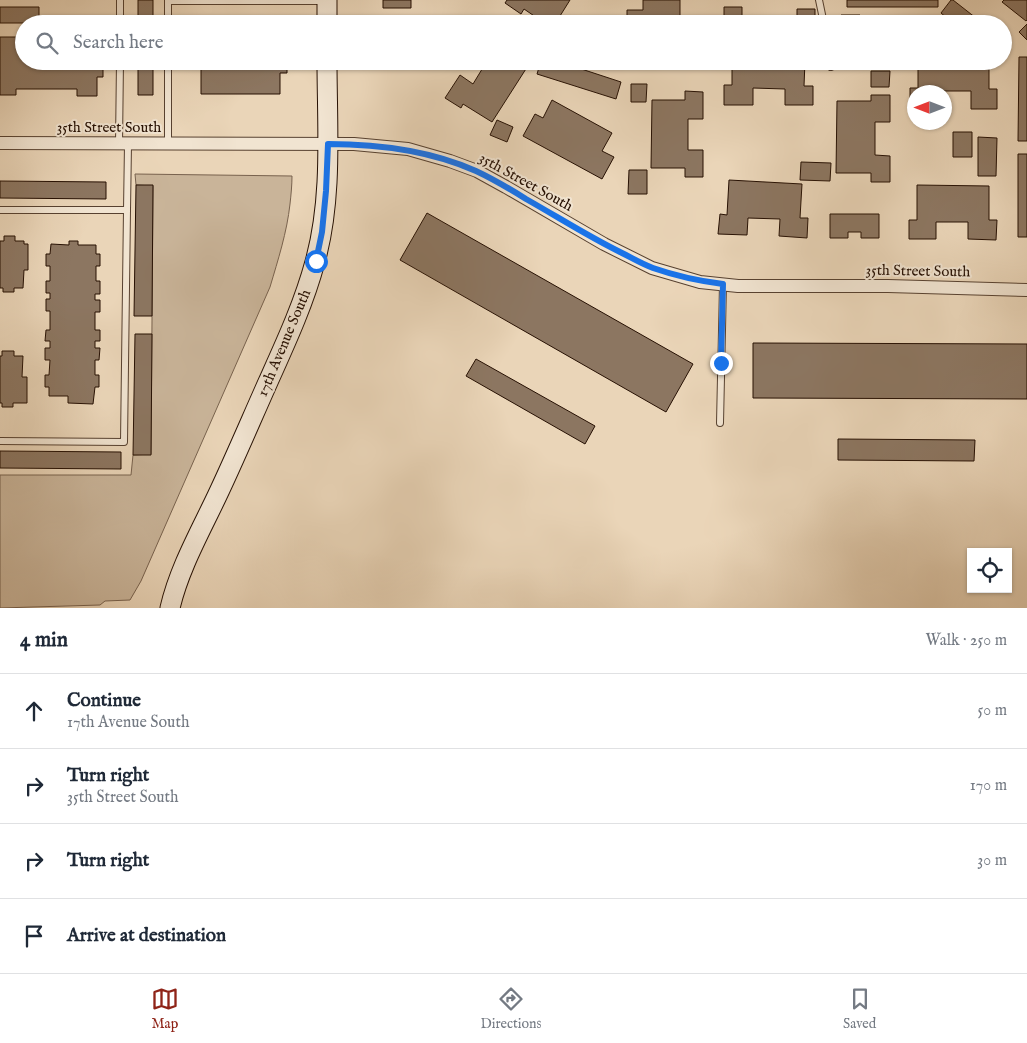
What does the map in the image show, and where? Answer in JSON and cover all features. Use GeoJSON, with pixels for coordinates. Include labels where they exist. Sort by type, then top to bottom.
{"type":"FeatureCollection","features":[{"type":"Feature","properties":{"kind":"street"},"geometry":{"type":"LineString","coordinates":[[327,0],[327,15]]}},
{"type":"Feature","properties":{"kind":"street","name":"17th Avenue South"},"geometry":{"type":"LineString","coordinates":[[170,608],[184,566],[293,326],[316,261],[322,232],[326,191],[328,144],[327,70]]}},
{"type":"Feature","properties":{"kind":"street","name":"35th Street South"},"geometry":{"type":"LineString","coordinates":[[0,143],[354,144],[408,149],[477,171],[604,244],[652,268],[700,282],[738,286],[888,286],[1027,290]]}},
{"type":"Feature","properties":{"kind":"lane"},"geometry":{"type":"LineString","coordinates":[[120,0],[120,15]]}},
{"type":"Feature","properties":{"kind":"lane"},"geometry":{"type":"LineString","coordinates":[[168,15],[168,1],[327,0]]}},
{"type":"Feature","properties":{"kind":"lane"},"geometry":{"type":"LineString","coordinates":[[820,0],[822,15]]}},
{"type":"Feature","properties":{"kind":"lane"},"geometry":{"type":"LineString","coordinates":[[0,440],[124,442],[127,210],[120,70]]}},
{"type":"Feature","properties":{"kind":"lane"},"geometry":{"type":"LineString","coordinates":[[168,70],[168,143]]}},
{"type":"Feature","properties":{"kind":"lane"},"geometry":{"type":"LineString","coordinates":[[0,210],[127,210]]}},
{"type":"Feature","properties":{"kind":"lane"},"geometry":{"type":"LineString","coordinates":[[720,423],[723,284]]}},
{"type":"Feature","properties":{"kind":"shaded area"},"geometry":{"type":"Polygon","coordinates":[[[135,174],[292,176],[287,225],[270,287],[141,581],[130,600],[105,601],[100,605],[0,608],[0,475],[131,475],[133,455],[151,454],[153,186],[136,185],[135,174]]]}},
{"type":"Feature","properties":{"kind":"building"},"geometry":{"type":"Polygon","coordinates":[[[138,0],[153,0],[153,15],[138,15],[138,0]]]}},
{"type":"Feature","properties":{"kind":"building"},"geometry":{"type":"Polygon","coordinates":[[[383,0],[411,0],[411,8],[383,8],[383,0]]]}},
{"type":"Feature","properties":{"kind":"building"},"geometry":{"type":"Polygon","coordinates":[[[507,0],[570,0],[561,15],[533,15],[524,9],[521,14],[505,3],[507,0]]]}},
{"type":"Feature","properties":{"kind":"building"},"geometry":{"type":"Polygon","coordinates":[[[643,0],[680,0],[680,15],[627,15],[627,10],[643,10],[643,0]]]}},
{"type":"Feature","properties":{"kind":"building"},"geometry":{"type":"Polygon","coordinates":[[[847,0],[938,0],[938,7],[847,7],[847,0]]]}},
{"type":"Feature","properties":{"kind":"building"},"geometry":{"type":"Polygon","coordinates":[[[953,0],[972,15],[943,15],[941,13],[953,0]]]}},
{"type":"Feature","properties":{"kind":"building"},"geometry":{"type":"Polygon","coordinates":[[[1004,0],[1027,0],[1027,20],[1002,2],[1004,0]]]}},
{"type":"Feature","properties":{"kind":"building"},"geometry":{"type":"Polygon","coordinates":[[[0,7],[39,7],[39,15],[15,15],[15,23],[0,23],[0,7]]]}},
{"type":"Feature","properties":{"kind":"building"},"geometry":{"type":"Polygon","coordinates":[[[724,7],[742,7],[742,15],[724,15],[724,7]]]}},
{"type":"Feature","properties":{"kind":"building"},"geometry":{"type":"Polygon","coordinates":[[[797,9],[815,9],[815,15],[797,15],[797,9]]]}},
{"type":"Feature","properties":{"kind":"building"},"geometry":{"type":"Polygon","coordinates":[[[1027,24],[1027,40],[1019,32],[1027,24]]]}},
{"type":"Feature","properties":{"kind":"building"},"geometry":{"type":"Polygon","coordinates":[[[0,37],[15,37],[15,70],[103,70],[103,77],[97,77],[97,96],[77,96],[77,89],[16,89],[16,95],[0,95],[0,37]]]}},
{"type":"Feature","properties":{"kind":"building"},"geometry":{"type":"Polygon","coordinates":[[[1019,57],[1027,57],[1027,141],[1018,141],[1019,57]]]}},
{"type":"Feature","properties":{"kind":"building"},"geometry":{"type":"Polygon","coordinates":[[[138,70],[153,70],[153,95],[138,95],[138,70]]]}},
{"type":"Feature","properties":{"kind":"building"},"geometry":{"type":"Polygon","coordinates":[[[201,70],[287,70],[287,73],[280,73],[280,94],[201,94],[201,70]]]}},
{"type":"Feature","properties":{"kind":"building"},"geometry":{"type":"Polygon","coordinates":[[[482,70],[525,70],[492,122],[463,104],[461,108],[445,98],[460,75],[473,84],[482,70]]]}},
{"type":"Feature","properties":{"kind":"building"},"geometry":{"type":"Polygon","coordinates":[[[538,70],[584,70],[621,82],[616,99],[537,74],[538,70]]]}},
{"type":"Feature","properties":{"kind":"building"},"geometry":{"type":"Polygon","coordinates":[[[732,70],[805,70],[804,86],[813,86],[813,105],[785,105],[785,89],[753,88],[753,105],[724,105],[724,85],[732,85],[732,70]]]}},
{"type":"Feature","properties":{"kind":"building"},"geometry":{"type":"Polygon","coordinates":[[[918,70],[989,70],[989,89],[997,89],[997,109],[971,109],[971,91],[952,91],[952,85],[918,85],[918,70]]]}},
{"type":"Feature","properties":{"kind":"building"},"geometry":{"type":"Polygon","coordinates":[[[871,71],[890,71],[889,87],[871,87],[871,71]]]}},
{"type":"Feature","properties":{"kind":"building"},"geometry":{"type":"Polygon","coordinates":[[[631,84],[647,84],[646,102],[631,102],[631,84]]]}},
{"type":"Feature","properties":{"kind":"building"},"geometry":{"type":"Polygon","coordinates":[[[685,91],[703,92],[703,119],[688,119],[688,150],[703,150],[703,177],[685,177],[685,168],[651,168],[652,100],[685,100],[685,91]]]}},
{"type":"Feature","properties":{"kind":"building"},"geometry":{"type":"Polygon","coordinates":[[[871,95],[890,95],[890,122],[875,122],[875,155],[890,156],[890,182],[871,182],[871,173],[836,173],[837,101],[871,101],[871,95]]]}},
{"type":"Feature","properties":{"kind":"building"},"geometry":{"type":"Polygon","coordinates":[[[552,100],[612,133],[602,151],[614,157],[602,179],[523,136],[535,114],[543,118],[552,100]]]}},
{"type":"Feature","properties":{"kind":"building"},"geometry":{"type":"Polygon","coordinates":[[[497,120],[513,127],[507,142],[490,135],[497,120]]]}},
{"type":"Feature","properties":{"kind":"building"},"geometry":{"type":"Polygon","coordinates":[[[953,132],[972,132],[972,157],[953,157],[953,132]]]}},
{"type":"Feature","properties":{"kind":"building"},"geometry":{"type":"Polygon","coordinates":[[[978,137],[997,138],[996,176],[978,176],[978,137]]]}},
{"type":"Feature","properties":{"kind":"building"},"geometry":{"type":"Polygon","coordinates":[[[1018,154],[1027,154],[1027,237],[1018,237],[1018,154]]]}},
{"type":"Feature","properties":{"kind":"building"},"geometry":{"type":"Polygon","coordinates":[[[801,162],[831,163],[830,181],[800,180],[801,162]]]}},
{"type":"Feature","properties":{"kind":"building"},"geometry":{"type":"Polygon","coordinates":[[[629,170],[647,170],[647,194],[628,194],[629,170]]]}},
{"type":"Feature","properties":{"kind":"building"},"geometry":{"type":"Polygon","coordinates":[[[729,180],[802,184],[800,218],[808,218],[807,238],[779,236],[780,219],[748,218],[747,235],[718,234],[720,214],[727,215],[729,180]]]}},
{"type":"Feature","properties":{"kind":"building"},"geometry":{"type":"Polygon","coordinates":[[[0,181],[106,182],[106,199],[0,198],[0,181]]]}},
{"type":"Feature","properties":{"kind":"building"},"geometry":{"type":"Polygon","coordinates":[[[136,185],[153,185],[152,316],[134,316],[136,185]]]}},
{"type":"Feature","properties":{"kind":"building"},"geometry":{"type":"Polygon","coordinates":[[[917,185],[989,186],[989,220],[997,220],[996,240],[968,239],[968,222],[936,222],[936,239],[909,239],[909,220],[917,220],[917,185]]]}},
{"type":"Feature","properties":{"kind":"building"},"geometry":{"type":"Polygon","coordinates":[[[427,213],[693,364],[666,412],[400,260],[427,213]]]}},
{"type":"Feature","properties":{"kind":"building"},"geometry":{"type":"Polygon","coordinates":[[[830,214],[879,214],[879,238],[861,238],[861,232],[848,232],[848,238],[830,238],[830,214]]]}},
{"type":"Feature","properties":{"kind":"building"},"geometry":{"type":"Polygon","coordinates":[[[4,236],[15,236],[15,241],[24,241],[24,244],[28,244],[28,270],[24,270],[23,288],[14,288],[14,292],[3,292],[3,288],[0,288],[0,241],[4,241],[4,236]]]}},
{"type":"Feature","properties":{"kind":"building"},"geometry":{"type":"Polygon","coordinates":[[[69,241],[78,241],[78,245],[96,245],[96,254],[100,254],[100,266],[96,266],[96,281],[100,281],[100,294],[95,294],[95,300],[100,300],[100,312],[95,312],[95,330],[100,330],[100,341],[95,341],[95,348],[100,348],[99,360],[95,360],[95,375],[99,375],[99,387],[95,387],[93,404],[68,403],[68,396],[49,396],[49,387],[45,387],[45,375],[49,375],[50,360],[45,360],[45,348],[50,348],[50,341],[45,341],[46,330],[50,330],[50,311],[46,311],[46,299],[50,299],[50,293],[46,293],[46,281],[50,281],[50,266],[46,266],[46,254],[50,254],[51,244],[69,245],[69,241]]]}},
{"type":"Feature","properties":{"kind":"building"},"geometry":{"type":"Polygon","coordinates":[[[135,334],[152,334],[151,455],[133,455],[135,334]]]}},
{"type":"Feature","properties":{"kind":"building"},"geometry":{"type":"Polygon","coordinates":[[[753,343],[1027,344],[1027,399],[753,398],[753,343]]]}},
{"type":"Feature","properties":{"kind":"building"},"geometry":{"type":"Polygon","coordinates":[[[2,351],[14,351],[14,356],[23,356],[22,377],[27,377],[27,403],[13,403],[13,407],[2,407],[2,403],[0,403],[0,356],[2,356],[2,351]]]}},
{"type":"Feature","properties":{"kind":"building"},"geometry":{"type":"Polygon","coordinates":[[[476,359],[595,426],[585,444],[466,376],[476,359]]]}},
{"type":"Feature","properties":{"kind":"building"},"geometry":{"type":"Polygon","coordinates":[[[838,439],[975,440],[974,461],[838,460],[838,439]]]}},
{"type":"Feature","properties":{"kind":"building"},"geometry":{"type":"Polygon","coordinates":[[[0,451],[121,452],[121,469],[0,468],[0,451]]]}},
{"type":"Feature","properties":{"kind":"route"},"geometry":{"type":"LineString","coordinates":[[316,261],[322,232],[328,144],[354,144],[408,149],[477,171],[604,244],[652,268],[700,282],[723,284],[721,363]]}}]}
